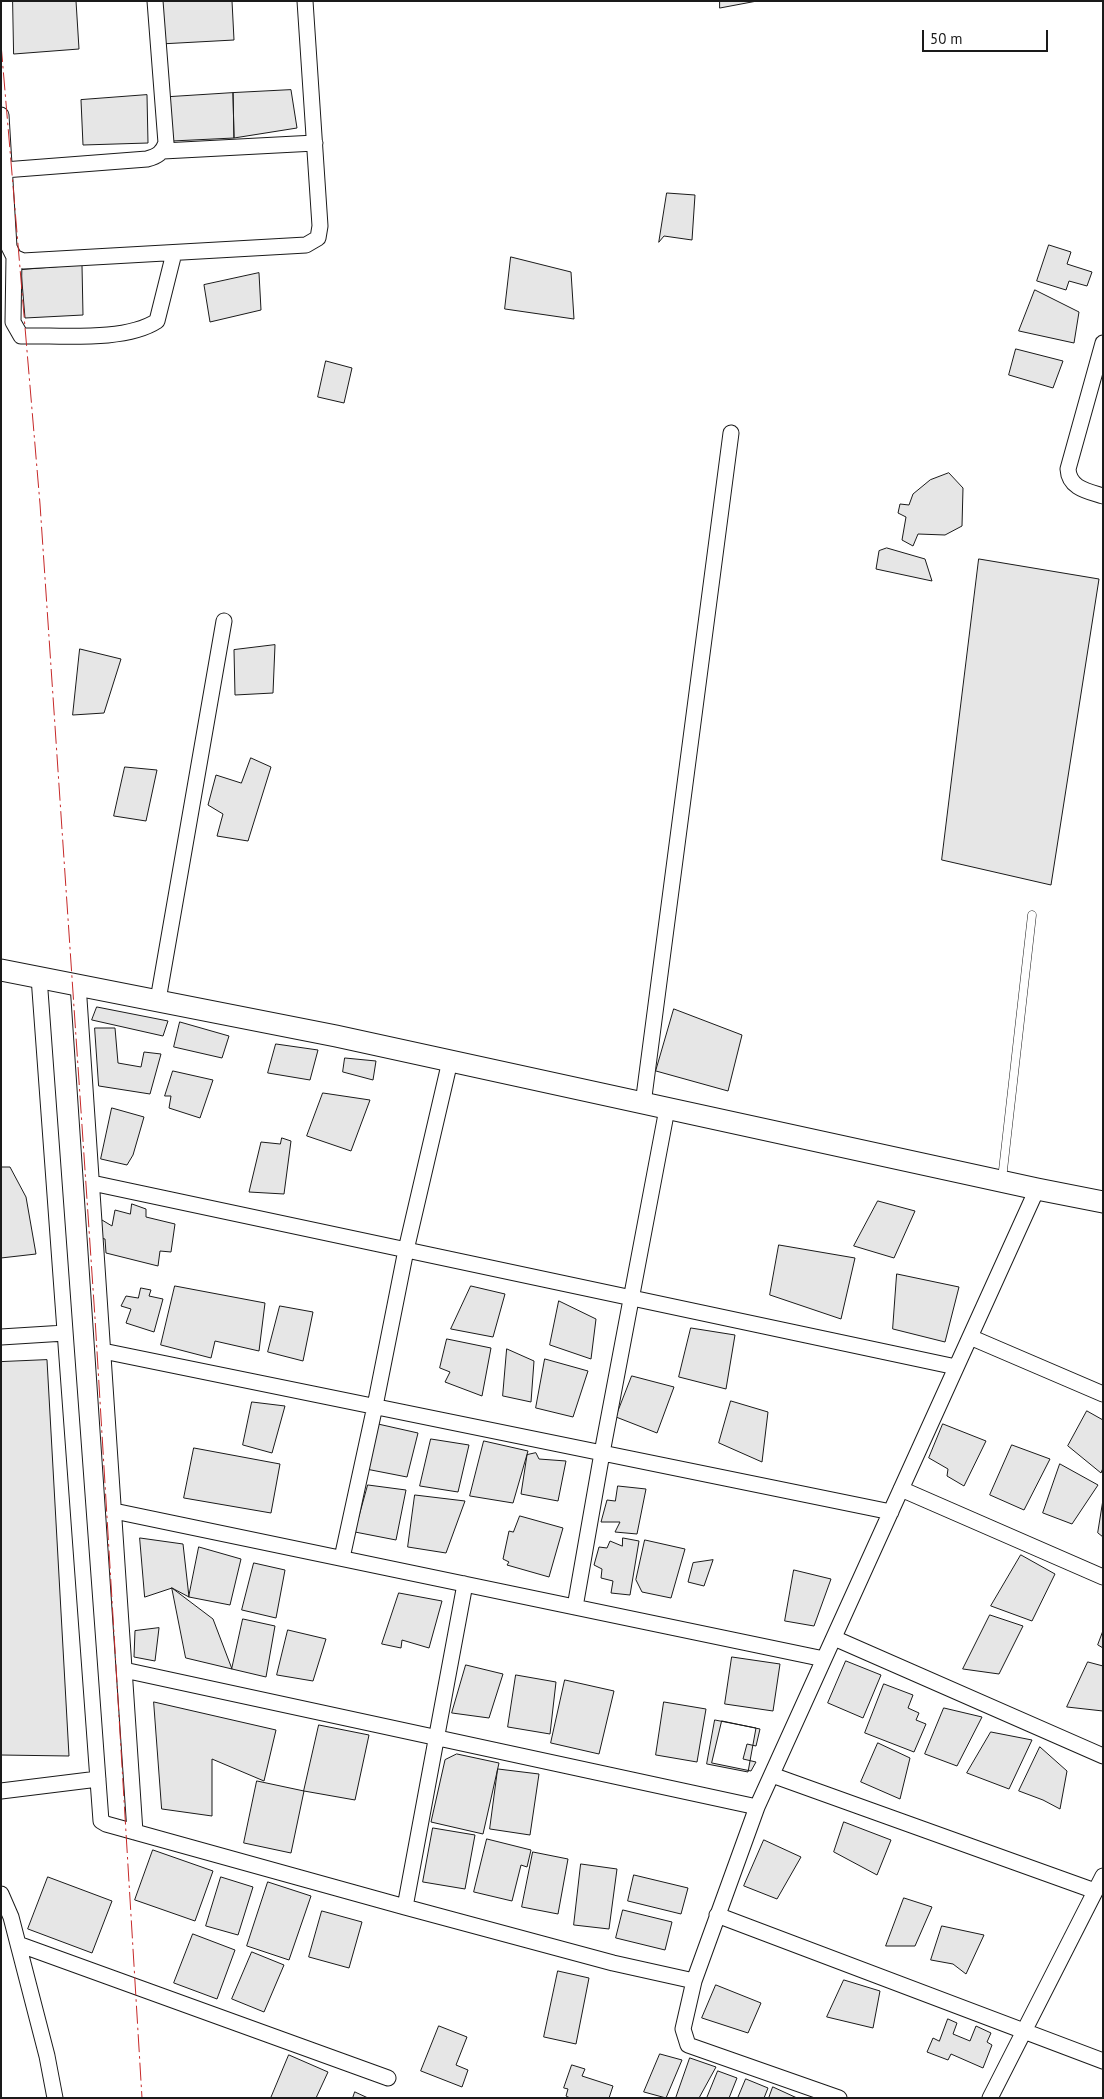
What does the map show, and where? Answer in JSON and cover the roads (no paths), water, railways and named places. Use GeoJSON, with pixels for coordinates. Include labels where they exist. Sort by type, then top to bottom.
{"type":"FeatureCollection","features":[{"type":"Feature","properties":{"kind":"main road"},"geometry":{"type":"LineString","coordinates":[[1,970],[158,1000],[450,1061],[1103,1202]]}},
{"type":"Feature","properties":{"kind":"street"},"geometry":{"type":"LineString","coordinates":[[155,1],[166,143],[163,151]]}},
{"type":"Feature","properties":{"kind":"street"},"geometry":{"type":"LineString","coordinates":[[14,257],[23,261],[306,245],[318,238],[320,226],[305,1]]}},
{"type":"Feature","properties":{"kind":"street"},"geometry":{"type":"LineString","coordinates":[[1,115],[8,247],[14,257],[13,322],[21,336],[121,334],[147,327],[157,320],[174,253]]}},
{"type":"Feature","properties":{"kind":"street"},"geometry":{"type":"LineString","coordinates":[[4,170],[147,159],[163,151],[315,144]]}},
{"type":"Feature","properties":{"kind":"street"},"geometry":{"type":"LineString","coordinates":[[1103,343],[1068,469],[1068,477],[1077,487],[1103,496]]}},
{"type":"Feature","properties":{"kind":"street"},"geometry":{"type":"LineString","coordinates":[[643,1104],[731,433]]}},
{"type":"Feature","properties":{"kind":"street"},"geometry":{"type":"LineString","coordinates":[[158,1000],[224,621]]}},
{"type":"Feature","properties":{"kind":"street"},"geometry":{"type":"LineString","coordinates":[[39,977],[101,1821],[106,1824],[405,1907],[613,1963],[694,1981]]}},
{"type":"Feature","properties":{"kind":"street"},"geometry":{"type":"LineString","coordinates":[[78,984],[135,1832]]}},
{"type":"Feature","properties":{"kind":"street"},"geometry":{"type":"LineString","coordinates":[[342,1558],[406,1250],[450,1061]]}},
{"type":"Feature","properties":{"kind":"street"},"geometry":{"type":"LineString","coordinates":[[575,1607],[667,1109]]}},
{"type":"Feature","properties":{"kind":"street"},"geometry":{"type":"LineString","coordinates":[[92,1182],[956,1367]]}},
{"type":"Feature","properties":{"kind":"street"},"geometry":{"type":"LineString","coordinates":[[839,2098],[703,2052],[688,2045],[683,2029],[694,1981],[757,1807],[1037,1189]]}},
{"type":"Feature","properties":{"kind":"street"},"geometry":{"type":"LineString","coordinates":[[1,1337],[65,1332]]}},
{"type":"Feature","properties":{"kind":"street"},"geometry":{"type":"LineString","coordinates":[[970,1337],[1103,1394]]}},
{"type":"Feature","properties":{"kind":"street"},"geometry":{"type":"LineString","coordinates":[[103,1351],[891,1512]]}},
{"type":"Feature","properties":{"kind":"street"},"geometry":{"type":"LineString","coordinates":[[901,1490],[1103,1577]]}},
{"type":"Feature","properties":{"kind":"street"},"geometry":{"type":"LineString","coordinates":[[114,1510],[824,1660]]}},
{"type":"Feature","properties":{"kind":"street"},"geometry":{"type":"LineString","coordinates":[[405,1907],[465,1584]]}},
{"type":"Feature","properties":{"kind":"street"},"geometry":{"type":"LineString","coordinates":[[834,1638],[1103,1756]]}},
{"type":"Feature","properties":{"kind":"street"},"geometry":{"type":"LineString","coordinates":[[124,1670],[757,1807]]}},
{"type":"Feature","properties":{"kind":"street"},"geometry":{"type":"LineString","coordinates":[[772,1775],[1095,1891]]}},
{"type":"Feature","properties":{"kind":"street"},"geometry":{"type":"LineString","coordinates":[[1,1791],[98,1779]]}},
{"type":"Feature","properties":{"kind":"street"},"geometry":{"type":"LineString","coordinates":[[990,2098],[1103,1876]]}},
{"type":"Feature","properties":{"kind":"street"},"geometry":{"type":"LineString","coordinates":[[1,1894],[11,1917],[47,2056],[55,2098]]}},
{"type":"Feature","properties":{"kind":"street"},"geometry":{"type":"LineString","coordinates":[[717,1916],[1103,2062]]}},
{"type":"Feature","properties":{"kind":"street"},"geometry":{"type":"LineString","coordinates":[[18,1944],[388,2078]]}},
{"type":"Feature","properties":{"kind":"lane"},"geometry":{"type":"LineString","coordinates":[[1002,1181],[1032,915]]}}]}
